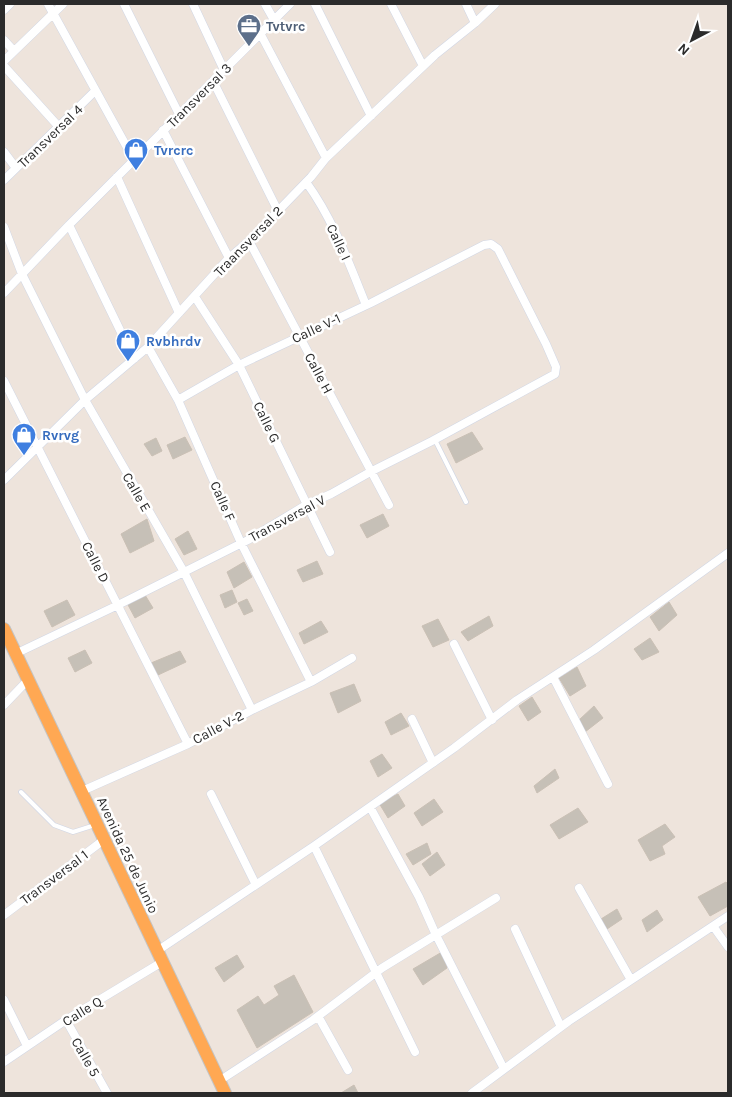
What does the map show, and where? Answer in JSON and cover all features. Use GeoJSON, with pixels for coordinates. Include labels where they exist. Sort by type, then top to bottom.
{"type":"FeatureCollection","features":[{"type":"Feature","properties":{"kind":"highway","name":"Avenida 25 de Junio"},"geometry":{"type":"LineString","coordinates":[[4,629],[98,824],[220,1089]]}},
{"type":"Feature","properties":{"kind":"street"},"geometry":{"type":"LineString","coordinates":[[4,10],[10,4]]}},
{"type":"Feature","properties":{"kind":"street"},"geometry":{"type":"LineString","coordinates":[[48,4],[134,160]]}},
{"type":"Feature","properties":{"kind":"street"},"geometry":{"type":"LineString","coordinates":[[4,61],[63,4]]}},
{"type":"Feature","properties":{"kind":"street"},"geometry":{"type":"LineString","coordinates":[[124,4],[180,114]]}},
{"type":"Feature","properties":{"kind":"street"},"geometry":{"type":"LineString","coordinates":[[193,4],[224,70]]}},
{"type":"Feature","properties":{"kind":"street"},"geometry":{"type":"LineString","coordinates":[[265,4],[274,20]]}},
{"type":"Feature","properties":{"kind":"street","name":"Transversal 3"},"geometry":{"type":"LineString","coordinates":[[4,293],[163,130],[290,4]]}},
{"type":"Feature","properties":{"kind":"street"},"geometry":{"type":"LineString","coordinates":[[315,4],[371,116]]}},
{"type":"Feature","properties":{"kind":"street"},"geometry":{"type":"LineString","coordinates":[[391,4],[423,66]]}},
{"type":"Feature","properties":{"kind":"street"},"geometry":{"type":"LineString","coordinates":[[466,4],[475,23]]}},
{"type":"Feature","properties":{"kind":"street","name":"Traansversal 2"},"geometry":{"type":"LineString","coordinates":[[4,480],[85,400],[148,347],[196,297],[229,258],[249,241],[306,182],[326,158],[423,66],[495,4]]}},
{"type":"Feature","properties":{"kind":"street"},"geometry":{"type":"LineString","coordinates":[[260,33],[326,158]]}},
{"type":"Feature","properties":{"kind":"street"},"geometry":{"type":"LineString","coordinates":[[4,40],[14,51]]}},
{"type":"Feature","properties":{"kind":"street"},"geometry":{"type":"LineString","coordinates":[[4,66],[58,127]]}},
{"type":"Feature","properties":{"kind":"street"},"geometry":{"type":"LineString","coordinates":[[212,81],[278,211]]}},
{"type":"Feature","properties":{"kind":"street","name":"Transversal 4"},"geometry":{"type":"LineString","coordinates":[[4,180],[95,91]]}},
{"type":"Feature","properties":{"kind":"street"},"geometry":{"type":"LineString","coordinates":[[163,130],[229,258]]}},
{"type":"Feature","properties":{"kind":"street"},"geometry":{"type":"LineString","coordinates":[[4,152],[16,168]]}},
{"type":"Feature","properties":{"kind":"street"},"geometry":{"type":"LineString","coordinates":[[117,177],[179,313]]}},
{"type":"Feature","properties":{"kind":"street","name":"Calle I"},"geometry":{"type":"LineString","coordinates":[[306,182],[320,201],[350,265],[366,305]]}},
{"type":"Feature","properties":{"kind":"street"},"geometry":{"type":"LineString","coordinates":[[69,225],[134,359]]}},
{"type":"Feature","properties":{"kind":"street","name":"Calle E"},"geometry":{"type":"LineString","coordinates":[[4,228],[22,274],[85,400],[184,572],[252,710]]}},
{"type":"Feature","properties":{"kind":"street","name":"Calle H"},"geometry":{"type":"LineString","coordinates":[[249,241],[389,505]]}},
{"type":"Feature","properties":{"kind":"street","name":"Calle V-1"},"geometry":{"type":"LineString","coordinates":[[178,400],[239,365],[299,335],[366,305],[484,245],[490,244],[498,249],[546,344],[556,367],[555,374]]}},
{"type":"Feature","properties":{"kind":"street","name":"Calle G"},"geometry":{"type":"LineString","coordinates":[[196,297],[239,365],[330,552]]}},
{"type":"Feature","properties":{"kind":"street","name":"Calle F"},"geometry":{"type":"LineString","coordinates":[[148,347],[178,400],[241,543],[311,682]]}},
{"type":"Feature","properties":{"kind":"street","name":"Transversal V"},"geometry":{"type":"LineString","coordinates":[[15,654],[241,543],[306,505],[435,440],[555,374]]}},
{"type":"Feature","properties":{"kind":"street","name":"Calle D"},"geometry":{"type":"LineString","coordinates":[[4,381],[188,744]]}},
{"type":"Feature","properties":{"kind":"street","name":"Calle Q"},"geometry":{"type":"LineString","coordinates":[[4,1062],[160,957],[256,885],[433,763],[517,700],[602,645],[728,552]]}},
{"type":"Feature","properties":{"kind":"street"},"geometry":{"type":"LineString","coordinates":[[454,644],[492,720]]}},
{"type":"Feature","properties":{"kind":"street","name":"Calle V-2"},"geometry":{"type":"LineString","coordinates":[[82,791],[188,744],[252,710],[311,682],[352,658]]}},
{"type":"Feature","properties":{"kind":"street"},"geometry":{"type":"LineString","coordinates":[[553,677],[608,784]]}},
{"type":"Feature","properties":{"kind":"street"},"geometry":{"type":"LineString","coordinates":[[4,705],[28,681]]}},
{"type":"Feature","properties":{"kind":"street"},"geometry":{"type":"LineString","coordinates":[[412,718],[433,763]]}},
{"type":"Feature","properties":{"kind":"street"},"geometry":{"type":"LineString","coordinates":[[211,794],[256,885]]}},
{"type":"Feature","properties":{"kind":"street"},"geometry":{"type":"LineString","coordinates":[[370,807],[419,897],[436,935],[504,1069]]}},
{"type":"Feature","properties":{"kind":"street","name":"Transversal 1"},"geometry":{"type":"LineString","coordinates":[[4,915],[104,839]]}},
{"type":"Feature","properties":{"kind":"street"},"geometry":{"type":"LineString","coordinates":[[314,846],[415,1052]]}},
{"type":"Feature","properties":{"kind":"street"},"geometry":{"type":"LineString","coordinates":[[579,888],[631,980]]}},
{"type":"Feature","properties":{"kind":"street"},"geometry":{"type":"LineString","coordinates":[[220,1089],[375,973],[496,898]]}},
{"type":"Feature","properties":{"kind":"street"},"geometry":{"type":"LineString","coordinates":[[472,1093],[561,1027],[728,916]]}},
{"type":"Feature","properties":{"kind":"street"},"geometry":{"type":"LineString","coordinates":[[713,926],[728,947]]}},
{"type":"Feature","properties":{"kind":"street"},"geometry":{"type":"LineString","coordinates":[[515,929],[561,1027]]}},
{"type":"Feature","properties":{"kind":"street"},"geometry":{"type":"LineString","coordinates":[[4,1000],[27,1046]]}},
{"type":"Feature","properties":{"kind":"street"},"geometry":{"type":"LineString","coordinates":[[318,1016],[348,1070]]}},
{"type":"Feature","properties":{"kind":"street","name":"Calle 5"},"geometry":{"type":"LineString","coordinates":[[66,1020],[107,1093]]}},
{"type":"Feature","properties":{"kind":"lane"},"geometry":{"type":"LineString","coordinates":[[435,440],[466,502]]}},
{"type":"Feature","properties":{"kind":"lane"},"geometry":{"type":"LineString","coordinates":[[20,792],[54,826],[73,832],[98,824]]}},
{"type":"Feature","properties":{"kind":"building"},"geometry":{"type":"Polygon","coordinates":[[[472,432],[483,449],[456,463],[447,444],[472,432]]]}},
{"type":"Feature","properties":{"kind":"building"},"geometry":{"type":"Polygon","coordinates":[[[185,437],[192,450],[173,459],[167,445],[185,437]]]}},
{"type":"Feature","properties":{"kind":"building"},"geometry":{"type":"Polygon","coordinates":[[[156,438],[162,451],[152,456],[144,444],[156,438]]]}},
{"type":"Feature","properties":{"kind":"building"},"geometry":{"type":"Polygon","coordinates":[[[383,514],[389,526],[367,538],[360,525],[383,514]]]}},
{"type":"Feature","properties":{"kind":"building"},"geometry":{"type":"Polygon","coordinates":[[[147,519],[154,541],[130,553],[121,534],[147,519]]]}},
{"type":"Feature","properties":{"kind":"building"},"geometry":{"type":"Polygon","coordinates":[[[188,531],[197,549],[184,555],[175,539],[188,531]]]}},
{"type":"Feature","properties":{"kind":"building"},"geometry":{"type":"Polygon","coordinates":[[[317,561],[323,574],[303,582],[297,570],[317,561]]]}},
{"type":"Feature","properties":{"kind":"building"},"geometry":{"type":"Polygon","coordinates":[[[244,562],[252,577],[234,588],[227,572],[244,562]]]}},
{"type":"Feature","properties":{"kind":"building"},"geometry":{"type":"Polygon","coordinates":[[[232,590],[237,602],[225,608],[220,595],[232,590]]]}},
{"type":"Feature","properties":{"kind":"building"},"geometry":{"type":"Polygon","coordinates":[[[145,595],[153,608],[135,618],[127,603],[145,595]]]}},
{"type":"Feature","properties":{"kind":"building"},"geometry":{"type":"Polygon","coordinates":[[[247,599],[253,611],[244,615],[238,603],[247,599]]]}},
{"type":"Feature","properties":{"kind":"building"},"geometry":{"type":"Polygon","coordinates":[[[67,600],[75,615],[52,627],[44,611],[67,600]]]}},
{"type":"Feature","properties":{"kind":"building"},"geometry":{"type":"Polygon","coordinates":[[[669,602],[677,615],[659,631],[650,617],[669,602]]]}},
{"type":"Feature","properties":{"kind":"building"},"geometry":{"type":"Polygon","coordinates":[[[489,616],[493,626],[468,641],[461,632],[489,616]]]}},
{"type":"Feature","properties":{"kind":"building"},"geometry":{"type":"Polygon","coordinates":[[[438,619],[449,640],[433,647],[422,626],[438,619]]]}},
{"type":"Feature","properties":{"kind":"building"},"geometry":{"type":"Polygon","coordinates":[[[321,621],[328,632],[304,644],[299,633],[321,621]]]}},
{"type":"Feature","properties":{"kind":"building"},"geometry":{"type":"Polygon","coordinates":[[[650,638],[659,652],[642,660],[634,649],[650,638]]]}},
{"type":"Feature","properties":{"kind":"building"},"geometry":{"type":"Polygon","coordinates":[[[85,650],[92,663],[75,672],[68,658],[85,650]]]}},
{"type":"Feature","properties":{"kind":"building"},"geometry":{"type":"Polygon","coordinates":[[[180,651],[186,662],[158,675],[151,663],[180,651]]]}},
{"type":"Feature","properties":{"kind":"building"},"geometry":{"type":"Polygon","coordinates":[[[577,667],[586,686],[570,696],[559,678],[577,667]]]}},
{"type":"Feature","properties":{"kind":"building"},"geometry":{"type":"Polygon","coordinates":[[[354,684],[361,701],[338,713],[330,693],[354,684]]]}},
{"type":"Feature","properties":{"kind":"building"},"geometry":{"type":"Polygon","coordinates":[[[532,697],[541,712],[528,721],[519,706],[532,697]]]}},
{"type":"Feature","properties":{"kind":"building"},"geometry":{"type":"Polygon","coordinates":[[[594,706],[603,718],[585,732],[579,720],[594,706]]]}},
{"type":"Feature","properties":{"kind":"building"},"geometry":{"type":"Polygon","coordinates":[[[401,713],[409,726],[391,735],[385,722],[401,713]]]}},
{"type":"Feature","properties":{"kind":"building"},"geometry":{"type":"Polygon","coordinates":[[[382,754],[392,768],[378,777],[370,761],[382,754]]]}},
{"type":"Feature","properties":{"kind":"building"},"geometry":{"type":"Polygon","coordinates":[[[555,769],[559,778],[537,793],[534,786],[555,769]]]}},
{"type":"Feature","properties":{"kind":"building"},"geometry":{"type":"Polygon","coordinates":[[[398,794],[405,806],[388,818],[379,803],[398,794]]]}},
{"type":"Feature","properties":{"kind":"building"},"geometry":{"type":"Polygon","coordinates":[[[434,799],[443,812],[422,826],[414,813],[434,799]]]}},
{"type":"Feature","properties":{"kind":"building"},"geometry":{"type":"Polygon","coordinates":[[[578,808],[588,822],[559,839],[550,825],[578,808]]]}},
{"type":"Feature","properties":{"kind":"building"},"geometry":{"type":"Polygon","coordinates":[[[665,824],[675,837],[662,846],[665,854],[650,861],[638,840],[665,824]]]}},
{"type":"Feature","properties":{"kind":"building"},"geometry":{"type":"Polygon","coordinates":[[[427,843],[431,854],[413,865],[406,854],[427,843]]]}},
{"type":"Feature","properties":{"kind":"building"},"geometry":{"type":"Polygon","coordinates":[[[437,852],[445,865],[430,876],[422,864],[437,852]]]}},
{"type":"Feature","properties":{"kind":"building"},"geometry":{"type":"Polygon","coordinates":[[[726,882],[728,884],[728,906],[710,916],[698,897],[726,882]]]}},
{"type":"Feature","properties":{"kind":"building"},"geometry":{"type":"Polygon","coordinates":[[[617,909],[622,919],[607,929],[601,919],[617,909]]]}},
{"type":"Feature","properties":{"kind":"building"},"geometry":{"type":"Polygon","coordinates":[[[657,910],[663,920],[647,932],[642,920],[657,910]]]}},
{"type":"Feature","properties":{"kind":"building"},"geometry":{"type":"Polygon","coordinates":[[[442,952],[447,968],[423,985],[413,969],[442,952]]]}},
{"type":"Feature","properties":{"kind":"building"},"geometry":{"type":"Polygon","coordinates":[[[237,955],[244,967],[224,982],[215,968],[237,955]]]}},
{"type":"Feature","properties":{"kind":"building"},"geometry":{"type":"Polygon","coordinates":[[[294,975],[313,1012],[257,1048],[237,1010],[258,996],[264,1005],[279,995],[274,986],[294,975]]]}},
{"type":"Feature","properties":{"kind":"building"},"geometry":{"type":"Polygon","coordinates":[[[354,1085],[358,1093],[341,1093],[354,1085]]]}},
{"type":"Feature","properties":{"kind":"place","name":"Tvtvrc"},"geometry":{"type":"Point","coordinates":[249,47]}},
{"type":"Feature","properties":{"kind":"place","name":"Tvrcrc"},"geometry":{"type":"Point","coordinates":[136,171]}},
{"type":"Feature","properties":{"kind":"place","name":"Rvbhrdv"},"geometry":{"type":"Point","coordinates":[128,362]}},
{"type":"Feature","properties":{"kind":"place","name":"Rvrvg"},"geometry":{"type":"Point","coordinates":[24,456]}}]}
